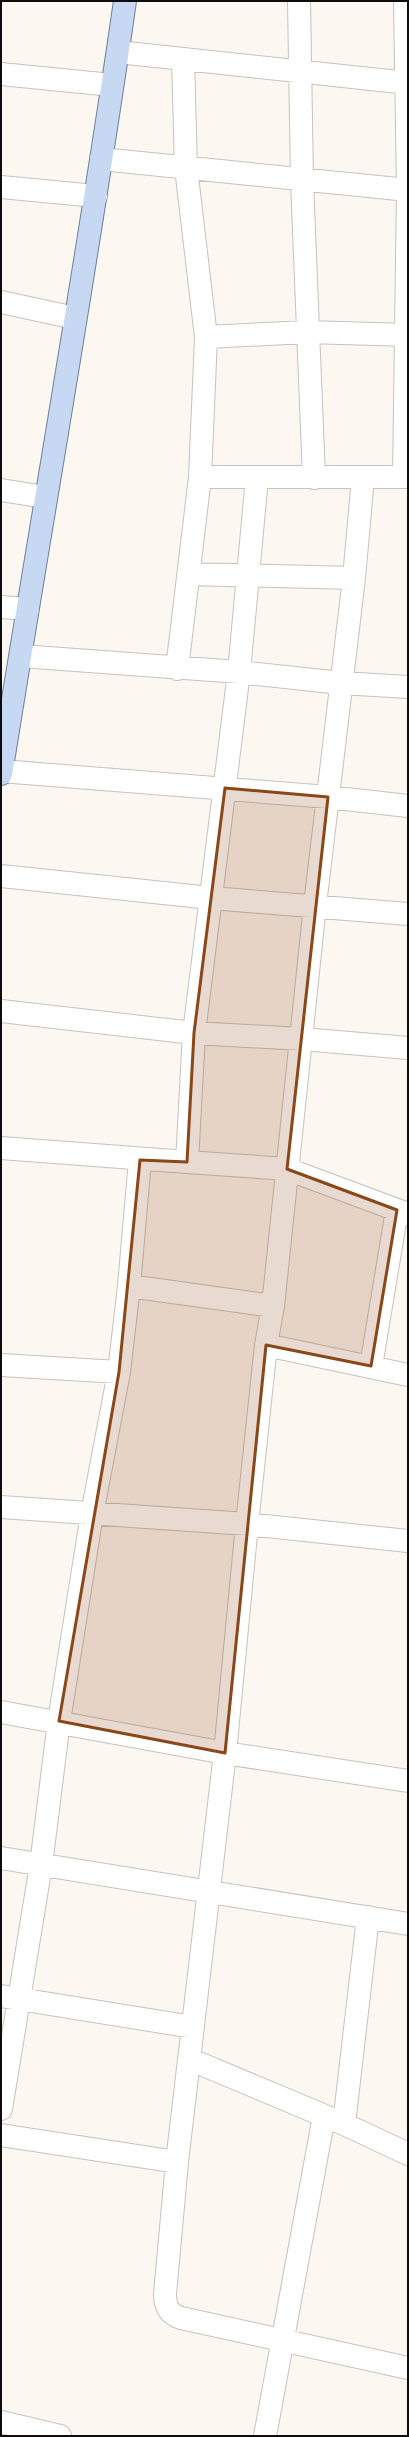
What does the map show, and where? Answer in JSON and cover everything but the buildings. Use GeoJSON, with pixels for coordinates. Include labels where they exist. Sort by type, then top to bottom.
{"type":"FeatureCollection","features":[{"type":"Feature","properties":{"kind":"main road"},"geometry":{"type":"LineString","coordinates":[[1,772],[21,656],[45,497],[96,196],[125,1]]}},
{"type":"Feature","properties":{"kind":"street"},"geometry":{"type":"LineString","coordinates":[[299,1],[302,181],[314,478]]}},
{"type":"Feature","properties":{"kind":"street"},"geometry":{"type":"LineString","coordinates":[[200,477],[406,477],[408,190],[405,1]]}},
{"type":"Feature","properties":{"kind":"street"},"geometry":{"type":"LineString","coordinates":[[118,52],[301,73],[407,83]]}},
{"type":"Feature","properties":{"kind":"street"},"geometry":{"type":"LineString","coordinates":[[177,669],[200,477],[206,337],[186,168],[183,59]]}},
{"type":"Feature","properties":{"kind":"street"},"geometry":{"type":"LineString","coordinates":[[1,74],[112,85]]}},
{"type":"Feature","properties":{"kind":"street"},"geometry":{"type":"LineString","coordinates":[[101,159],[302,181],[408,190]]}},
{"type":"Feature","properties":{"kind":"street"},"geometry":{"type":"LineString","coordinates":[[1,187],[96,196]]}},
{"type":"Feature","properties":{"kind":"street"},"geometry":{"type":"LineString","coordinates":[[1,302],[75,318]]}},
{"type":"Feature","properties":{"kind":"street"},"geometry":{"type":"LineString","coordinates":[[206,337],[307,332],[406,334]]}},
{"type":"Feature","properties":{"kind":"street"},"geometry":{"type":"LineString","coordinates":[[187,1162],[194,1033],[225,788],[257,478]]}},
{"type":"Feature","properties":{"kind":"street"},"geometry":{"type":"LineString","coordinates":[[363,478],[354,578],[315,905],[273,1306],[266,1346],[225,1753],[177,2162],[165,2287],[167,2308],[174,2316],[408,2368]]}},
{"type":"Feature","properties":{"kind":"street"},"geometry":{"type":"LineString","coordinates":[[1,490],[45,497]]}},
{"type":"Feature","properties":{"kind":"street"},"geometry":{"type":"LineString","coordinates":[[189,574],[354,578]]}},
{"type":"Feature","properties":{"kind":"street"},"geometry":{"type":"LineString","coordinates":[[1,607],[28,609]]}},
{"type":"Feature","properties":{"kind":"street"},"geometry":{"type":"LineString","coordinates":[[21,656],[177,669],[238,672],[341,683],[408,687]]}},
{"type":"Feature","properties":{"kind":"street"},"geometry":{"type":"LineString","coordinates":[[1,772],[225,788],[408,806]]}},
{"type":"Feature","properties":{"kind":"street"},"geometry":{"type":"LineString","coordinates":[[1,876],[212,898],[315,905],[408,914]]}},
{"type":"Feature","properties":{"kind":"street"},"geometry":{"type":"LineString","coordinates":[[1,1011],[194,1033],[302,1039],[408,1048]]}},
{"type":"Feature","properties":{"kind":"street"},"geometry":{"type":"LineString","coordinates":[[1,1148],[140,1160],[287,1168],[403,1212],[371,1366]]}},
{"type":"Feature","properties":{"kind":"street"},"geometry":{"type":"LineString","coordinates":[[1,2108],[10,1998],[41,1865],[59,1721],[92,1514],[119,1372],[129,1286],[140,1160]]}},
{"type":"Feature","properties":{"kind":"street"},"geometry":{"type":"LineString","coordinates":[[129,1286],[273,1306]]}},
{"type":"Feature","properties":{"kind":"street"},"geometry":{"type":"LineString","coordinates":[[266,1346],[371,1366],[408,1375]]}},
{"type":"Feature","properties":{"kind":"street"},"geometry":{"type":"LineString","coordinates":[[1,1365],[119,1372]]}},
{"type":"Feature","properties":{"kind":"street"},"geometry":{"type":"LineString","coordinates":[[1,1507],[247,1524],[408,1541]]}},
{"type":"Feature","properties":{"kind":"street"},"geometry":{"type":"LineString","coordinates":[[1,1712],[59,1721],[225,1753],[408,1781]]}},
{"type":"Feature","properties":{"kind":"street"},"geometry":{"type":"LineString","coordinates":[[1,1858],[408,1924]]}},
{"type":"Feature","properties":{"kind":"street"},"geometry":{"type":"LineString","coordinates":[[344,2124],[368,1917]]}},
{"type":"Feature","properties":{"kind":"street"},"geometry":{"type":"LineString","coordinates":[[10,1998],[193,2027]]}},
{"type":"Feature","properties":{"kind":"street"},"geometry":{"type":"LineString","coordinates":[[189,2059],[344,2124],[408,2154]]}},
{"type":"Feature","properties":{"kind":"street"},"geometry":{"type":"LineString","coordinates":[[265,2436],[324,2116]]}},
{"type":"Feature","properties":{"kind":"street"},"geometry":{"type":"LineString","coordinates":[[1,2135],[177,2162]]}},
{"type":"Feature","properties":{"kind":"street"},"geometry":{"type":"LineString","coordinates":[[1,2422],[60,2436]]}},
{"type":"Feature","properties":{"kind":"highlighted area"},"geometry":{"type":"Polygon","coordinates":[[[225,788],[328,797],[287,1169],[397,1210],[371,1366],[266,1345],[225,1753],[59,1721],[119,1372],[140,1160],[187,1162],[194,1033],[225,788]]]}}]}
